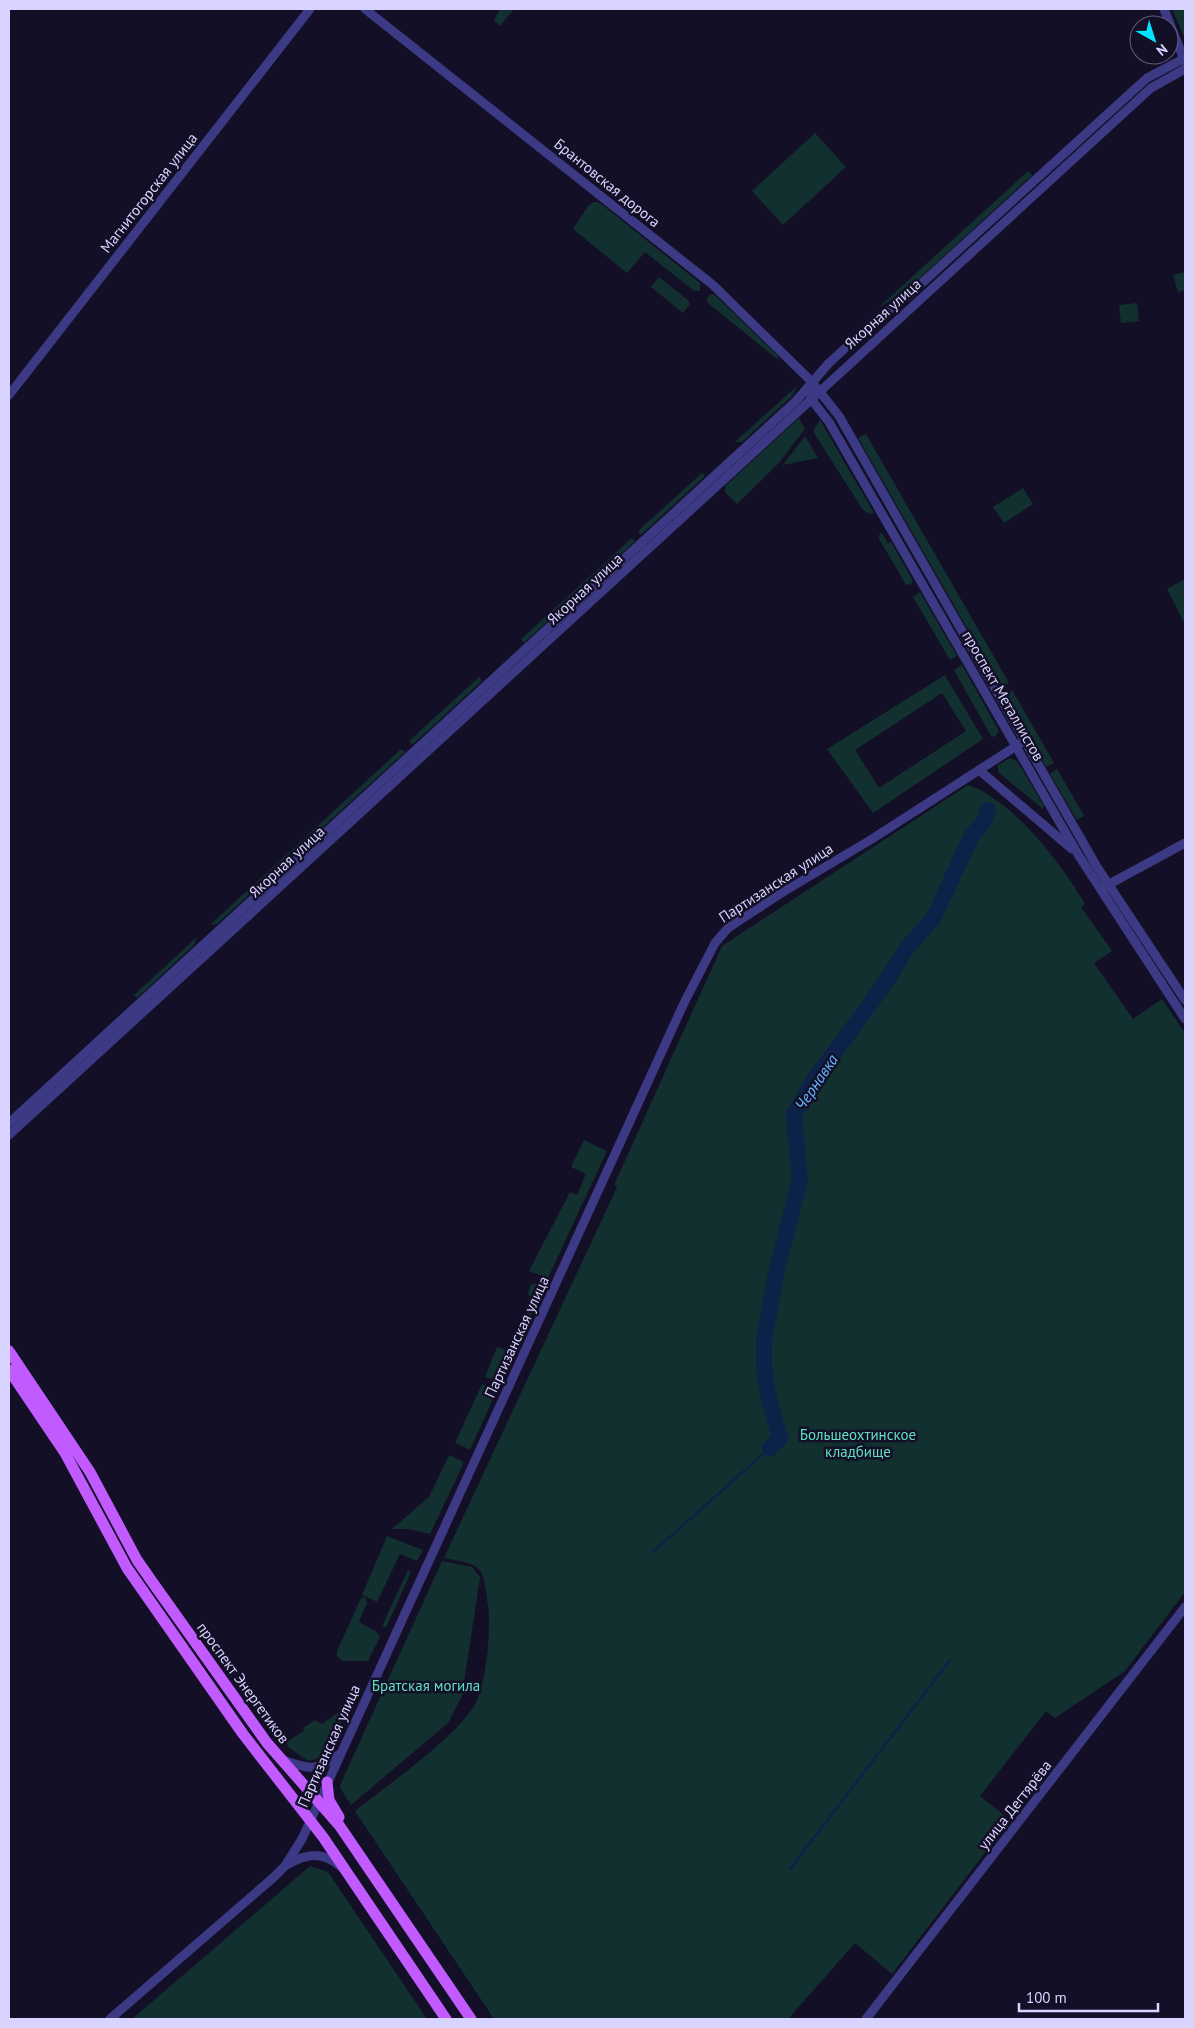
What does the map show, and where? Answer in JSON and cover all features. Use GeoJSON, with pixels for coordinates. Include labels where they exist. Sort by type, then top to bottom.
{"type":"FeatureCollection","features":[{"type":"Feature","properties":{"kind":"main road","name":"проспект Энергетиков"},"geometry":{"type":"LineString","coordinates":[[9,1351],[90,1472],[138,1560],[280,1759],[319,1803],[358,1853],[471,2019]]}},
{"type":"Feature","properties":{"kind":"main road","name":"проспект Энергетиков"},"geometry":{"type":"LineString","coordinates":[[9,1370],[65,1453],[126,1568],[243,1734],[311,1821],[446,2019]]}},
{"type":"Feature","properties":{"kind":"main road"},"geometry":{"type":"LineString","coordinates":[[327,1782],[332,1806],[356,1842],[358,1853]]}},
{"type":"Feature","properties":{"kind":"street","name":"Магнитогорская улица"},"geometry":{"type":"LineString","coordinates":[[9,394],[310,9]]}},
{"type":"Feature","properties":{"kind":"street","name":"Брантовская дорога"},"geometry":{"type":"LineString","coordinates":[[365,9],[713,285],[820,391]]}},
{"type":"Feature","properties":{"kind":"street"},"geometry":{"type":"LineString","coordinates":[[1164,9],[1184,60]]}},
{"type":"Feature","properties":{"kind":"street","name":"Якорная улица"},"geometry":{"type":"LineString","coordinates":[[9,1123],[796,401],[812,382],[869,326],[910,294],[1148,78],[1184,60]]}},
{"type":"Feature","properties":{"kind":"street","name":"Якорная улица"},"geometry":{"type":"LineString","coordinates":[[9,1135],[1151,88],[1185,68]]}},
{"type":"Feature","properties":{"kind":"street"},"geometry":{"type":"LineString","coordinates":[[811,399],[812,382]]}},
{"type":"Feature","properties":{"kind":"street","name":"проспект Металлистов"},"geometry":{"type":"LineString","coordinates":[[820,391],[839,416],[1024,741],[1109,884],[1185,1000]]}},
{"type":"Feature","properties":{"kind":"street","name":"проспект Металлистов"},"geometry":{"type":"LineString","coordinates":[[811,399],[829,422],[1079,856],[1185,1019]]}},
{"type":"Feature","properties":{"kind":"street","name":"Партизанская улица"},"geometry":{"type":"LineString","coordinates":[[110,2019],[285,1866],[311,1821],[340,1753],[684,1003],[714,943],[738,920],[872,839],[1024,741]]}},
{"type":"Feature","properties":{"kind":"street"},"geometry":{"type":"LineString","coordinates":[[979,770],[1048,827],[1079,856]]}},
{"type":"Feature","properties":{"kind":"street"},"geometry":{"type":"LineString","coordinates":[[1100,889],[1185,843]]}},
{"type":"Feature","properties":{"kind":"street","name":"улица Дегтярёва"},"geometry":{"type":"LineString","coordinates":[[866,2019],[1185,1607]]}},
{"type":"Feature","properties":{"kind":"street"},"geometry":{"type":"LineString","coordinates":[[280,1759],[305,1767],[315,1768],[322,1766],[340,1753]]}},
{"type":"Feature","properties":{"kind":"street"},"geometry":{"type":"LineString","coordinates":[[285,1866],[297,1859],[316,1854],[326,1856],[346,1871]]}},
{"type":"Feature","properties":{"kind":"green space"},"geometry":{"type":"Polygon","coordinates":[[[500,9],[514,9],[500,26],[494,20],[500,9]]]}},
{"type":"Feature","properties":{"kind":"green space"},"geometry":{"type":"Polygon","coordinates":[[[1172,9],[1185,9],[1185,39],[1179,25],[1179,15],[1175,15],[1172,9]]]}},
{"type":"Feature","properties":{"kind":"green space"},"geometry":{"type":"Polygon","coordinates":[[[815,133],[846,167],[783,225],[752,191],[815,133]]]}},
{"type":"Feature","properties":{"kind":"green space"},"geometry":{"type":"Polygon","coordinates":[[[1028,171],[1032,175],[907,290],[878,308],[1028,171]]]}},
{"type":"Feature","properties":{"kind":"green space"},"geometry":{"type":"Polygon","coordinates":[[[594,202],[600,203],[700,283],[700,291],[694,291],[645,252],[627,273],[573,229],[588,206],[594,202]]]}},
{"type":"Feature","properties":{"kind":"green space"},"geometry":{"type":"Polygon","coordinates":[[[1185,272],[1185,290],[1178,292],[1173,275],[1185,272]]]}},
{"type":"Feature","properties":{"kind":"green space"},"geometry":{"type":"Polygon","coordinates":[[[659,277],[689,301],[690,304],[683,313],[651,287],[659,277]]]}},
{"type":"Feature","properties":{"kind":"green space"},"geometry":{"type":"Polygon","coordinates":[[[710,294],[715,295],[779,357],[777,359],[708,303],[707,298],[710,294]]]}},
{"type":"Feature","properties":{"kind":"green space"},"geometry":{"type":"Polygon","coordinates":[[[1137,303],[1139,321],[1121,323],[1119,305],[1137,303]]]}},
{"type":"Feature","properties":{"kind":"green space"},"geometry":{"type":"Polygon","coordinates":[[[798,385],[792,396],[742,442],[735,442],[798,385]]]}},
{"type":"Feature","properties":{"kind":"green space"},"geometry":{"type":"Polygon","coordinates":[[[799,418],[805,429],[778,464],[737,504],[725,492],[725,486],[799,418]]]}},
{"type":"Feature","properties":{"kind":"green space"},"geometry":{"type":"Polygon","coordinates":[[[820,420],[874,513],[869,514],[863,510],[814,433],[814,429],[820,420]]]}},
{"type":"Feature","properties":{"kind":"green space"},"geometry":{"type":"Polygon","coordinates":[[[866,434],[1009,683],[1001,687],[858,438],[866,434]]]}},
{"type":"Feature","properties":{"kind":"green space"},"geometry":{"type":"Polygon","coordinates":[[[805,436],[818,458],[783,465],[805,436]]]}},
{"type":"Feature","properties":{"kind":"green space"},"geometry":{"type":"Polygon","coordinates":[[[702,473],[705,476],[641,535],[638,531],[702,473]]]}},
{"type":"Feature","properties":{"kind":"green space"},"geometry":{"type":"Polygon","coordinates":[[[1023,488],[1033,504],[1004,523],[993,507],[1023,488]]]}},
{"type":"Feature","properties":{"kind":"green space"},"geometry":{"type":"Polygon","coordinates":[[[881,532],[888,543],[891,542],[913,581],[911,584],[906,585],[878,537],[881,532]]]}},
{"type":"Feature","properties":{"kind":"green space"},"geometry":{"type":"Polygon","coordinates":[[[632,538],[635,541],[524,643],[521,639],[632,538]]]}},
{"type":"Feature","properties":{"kind":"green space"},"geometry":{"type":"Polygon","coordinates":[[[1185,579],[1185,625],[1167,589],[1185,579]]]}},
{"type":"Feature","properties":{"kind":"green space"},"geometry":{"type":"Polygon","coordinates":[[[920,592],[957,656],[950,660],[913,597],[920,592]]]}},
{"type":"Feature","properties":{"kind":"green space"},"geometry":{"type":"Polygon","coordinates":[[[962,665],[999,731],[995,737],[991,736],[954,670],[962,665]]]}},
{"type":"Feature","properties":{"kind":"green space"},"geometry":{"type":"Polygon","coordinates":[[[945,675],[983,739],[873,813],[827,749],[945,675]],[[942,693],[855,750],[879,788],[966,731],[942,693]]]}},
{"type":"Feature","properties":{"kind":"green space"},"geometry":{"type":"Polygon","coordinates":[[[479,677],[482,681],[412,745],[409,741],[479,677]]]}},
{"type":"Feature","properties":{"kind":"green space"},"geometry":{"type":"Polygon","coordinates":[[[1012,690],[1054,763],[1046,767],[1005,694],[1012,690]]]}},
{"type":"Feature","properties":{"kind":"green space"},"geometry":{"type":"Polygon","coordinates":[[[401,749],[405,752],[217,924],[210,925],[401,749]]]}},
{"type":"Feature","properties":{"kind":"green space"},"geometry":{"type":"Polygon","coordinates":[[[1010,758],[1017,761],[1044,806],[1043,809],[998,772],[998,765],[1010,758]]]}},
{"type":"Feature","properties":{"kind":"green space"},"geometry":{"type":"Polygon","coordinates":[[[1057,769],[1084,816],[1077,820],[1050,774],[1057,769]]]}},
{"type":"Feature","properties":{"kind":"green space","name":"Большеохтинское кладбище"},"geometry":{"type":"Polygon","coordinates":[[[968,785],[1002,804],[1019,819],[1035,835],[1064,871],[1085,904],[1081,907],[1112,951],[1094,963],[1133,1019],[1162,999],[1185,1033],[1185,1592],[1125,1671],[1055,1718],[1046,1711],[980,1796],[1010,1820],[892,1974],[855,1943],[788,2019],[494,2019],[355,1811],[439,1745],[467,1715],[480,1692],[485,1668],[489,1615],[482,1574],[474,1565],[444,1558],[617,1187],[614,1185],[722,946],[968,785]]]}},
{"type":"Feature","properties":{"kind":"green space"},"geometry":{"type":"Polygon","coordinates":[[[197,937],[194,945],[137,998],[134,995],[197,937]]]}},
{"type":"Feature","properties":{"kind":"green space"},"geometry":{"type":"Polygon","coordinates":[[[584,1140],[607,1151],[548,1278],[529,1271],[570,1192],[577,1195],[586,1174],[571,1167],[584,1140]]]}},
{"type":"Feature","properties":{"kind":"green space"},"geometry":{"type":"Polygon","coordinates":[[[535,1283],[544,1289],[516,1348],[513,1347],[532,1301],[528,1293],[531,1285],[535,1283]]]}},
{"type":"Feature","properties":{"kind":"green space"},"geometry":{"type":"Polygon","coordinates":[[[497,1347],[514,1353],[501,1382],[485,1377],[497,1347]]]}},
{"type":"Feature","properties":{"kind":"green space"},"geometry":{"type":"Polygon","coordinates":[[[482,1384],[497,1390],[470,1450],[455,1443],[482,1384]]]}},
{"type":"Feature","properties":{"kind":"green space"},"geometry":{"type":"Polygon","coordinates":[[[449,1455],[462,1461],[463,1465],[430,1534],[409,1529],[392,1529],[429,1497],[449,1455]]]}},
{"type":"Feature","properties":{"kind":"green space"},"geometry":{"type":"Polygon","coordinates":[[[387,1536],[423,1550],[417,1561],[400,1554],[377,1602],[362,1595],[387,1536]]]}},
{"type":"Feature","properties":{"kind":"green space","name":"Братская могила"},"geometry":{"type":"Polygon","coordinates":[[[442,1561],[472,1567],[480,1577],[462,1696],[448,1723],[351,1805],[340,1788],[341,1783],[442,1561]]]}},
{"type":"Feature","properties":{"kind":"green space"},"geometry":{"type":"Polygon","coordinates":[[[408,1570],[411,1572],[386,1628],[382,1626],[408,1570]]]}},
{"type":"Feature","properties":{"kind":"green space"},"geometry":{"type":"Polygon","coordinates":[[[365,1597],[367,1603],[359,1622],[377,1632],[380,1637],[368,1661],[342,1661],[337,1656],[337,1651],[361,1598],[365,1597]]]}},
{"type":"Feature","properties":{"kind":"green space"},"geometry":{"type":"Polygon","coordinates":[[[353,1698],[330,1749],[327,1748],[319,1758],[308,1761],[288,1747],[286,1742],[304,1731],[303,1728],[315,1720],[322,1724],[340,1711],[339,1708],[353,1698]]]}},
{"type":"Feature","properties":{"kind":"green space"},"geometry":{"type":"Polygon","coordinates":[[[310,1866],[328,1872],[427,2019],[132,2019],[310,1866]]]}},
{"type":"Feature","properties":{"kind":"waterway","name":"Чернавка"},"geometry":{"type":"LineString","coordinates":[[770,1448],[780,1438],[769,1400],[764,1368],[764,1341],[776,1273],[800,1180],[794,1115],[810,1086],[883,986],[907,948],[934,917],[971,837],[984,821],[988,810]]}},
{"type":"Feature","properties":{"kind":"waterway"},"geometry":{"type":"LineString","coordinates":[[653,1552],[763,1454]]}},
{"type":"Feature","properties":{"kind":"waterway"},"geometry":{"type":"LineString","coordinates":[[790,1869],[950,1660]]}}]}
